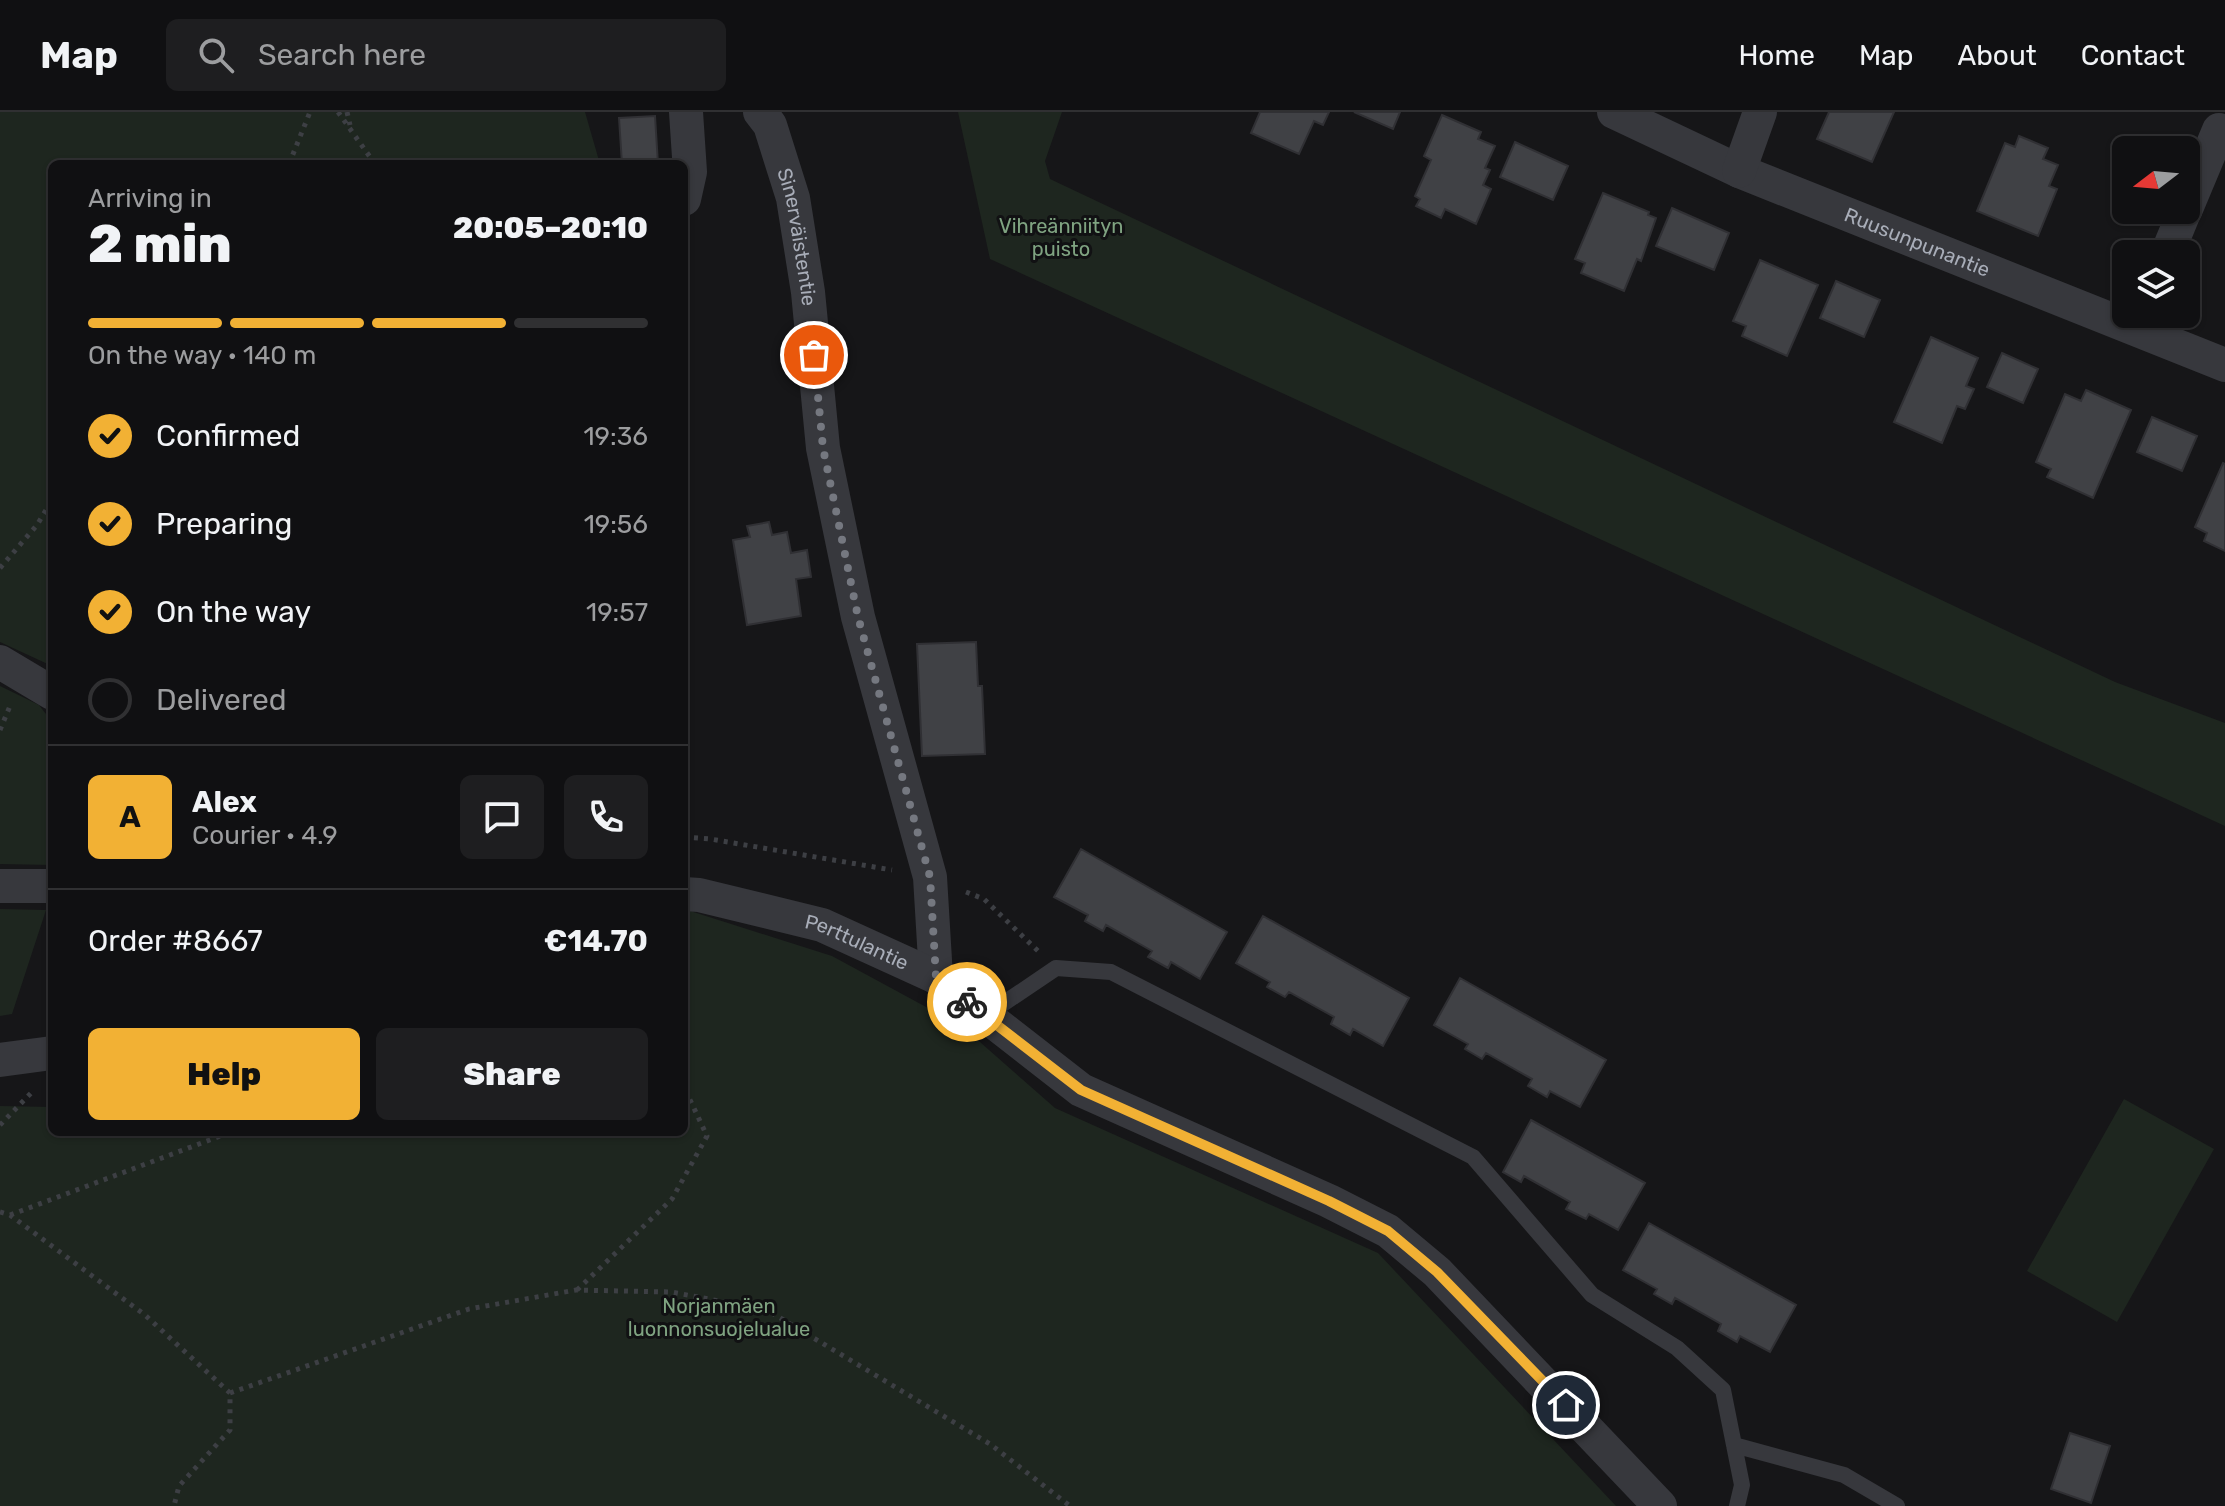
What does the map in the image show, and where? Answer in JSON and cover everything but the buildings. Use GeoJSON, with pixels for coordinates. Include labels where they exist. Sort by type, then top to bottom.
{"type":"FeatureCollection","features":[{"type":"Feature","properties":{"kind":"street"},"geometry":{"type":"LineString","coordinates":[[686,112],[688,181]]}},
{"type":"Feature","properties":{"kind":"street","name":"Sinerväistentie"},"geometry":{"type":"LineString","coordinates":[[760,112],[770,125],[793,198],[808,292],[823,448],[858,617],[930,877],[936,977]]}},
{"type":"Feature","properties":{"kind":"street","name":"Ruusunpunantie"},"geometry":{"type":"LineString","coordinates":[[1614,112],[1739,171],[2112,311]]}},
{"type":"Feature","properties":{"kind":"street"},"geometry":{"type":"LineString","coordinates":[[1739,171],[1760,112]]}},
{"type":"Feature","properties":{"kind":"street"},"geometry":{"type":"LineString","coordinates":[[2200,175],[2219,130]]}},
{"type":"Feature","properties":{"kind":"street","name":"Ruusunpunantie"},"geometry":{"type":"LineString","coordinates":[[2153,328],[2225,365]]}},
{"type":"Feature","properties":{"kind":"street"},"geometry":{"type":"LineString","coordinates":[[0,662],[48,691]]}},
{"type":"Feature","properties":{"kind":"street"},"geometry":{"type":"LineString","coordinates":[[0,886],[48,886]]}},
{"type":"Feature","properties":{"kind":"street","name":"Perttulantie"},"geometry":{"type":"LineString","coordinates":[[688,894],[822,925],[936,977],[1081,1090],[1329,1201],[1388,1231],[1437,1272],[1660,1506]]}},
{"type":"Feature","properties":{"kind":"street"},"geometry":{"type":"LineString","coordinates":[[0,1060],[47,1067]]}},
{"type":"Feature","properties":{"kind":"lane"},"geometry":{"type":"LineString","coordinates":[[984,1016],[1056,968],[1111,972],[1473,1157],[1592,1295],[1677,1348],[1723,1390],[1742,1485],[1737,1506]]}},
{"type":"Feature","properties":{"kind":"lane"},"geometry":{"type":"LineString","coordinates":[[1734,1445],[1844,1475],[1897,1506]]}},
{"type":"Feature","properties":{"kind":"path"},"geometry":{"type":"LineString","coordinates":[[291,160],[310,112]]}},
{"type":"Feature","properties":{"kind":"path"},"geometry":{"type":"LineString","coordinates":[[338,112],[372,160]]}},
{"type":"Feature","properties":{"kind":"path"},"geometry":{"type":"LineString","coordinates":[[347,112],[350,126]]}},
{"type":"Feature","properties":{"kind":"path"},"geometry":{"type":"LineString","coordinates":[[0,568],[37,525],[48,507]]}},
{"type":"Feature","properties":{"kind":"path"},"geometry":{"type":"LineString","coordinates":[[688,837],[930,877],[984,899],[1056,968]]}},
{"type":"Feature","properties":{"kind":"path"},"geometry":{"type":"LineString","coordinates":[[0,1125],[47,1067]]}},
{"type":"Feature","properties":{"kind":"path"},"geometry":{"type":"LineString","coordinates":[[576,1290],[672,1199],[707,1136],[688,1096]]}},
{"type":"Feature","properties":{"kind":"path"},"geometry":{"type":"LineString","coordinates":[[10,1215],[220,1136]]}},
{"type":"Feature","properties":{"kind":"path"},"geometry":{"type":"LineString","coordinates":[[0,1212],[10,1215],[145,1315],[230,1393],[230,1430],[179,1486],[174,1506]]}},
{"type":"Feature","properties":{"kind":"path"},"geometry":{"type":"LineString","coordinates":[[230,1393],[469,1309],[576,1290],[671,1292],[767,1310],[990,1444],[1070,1506]]}},
{"type":"Feature","properties":{"kind":"green space"},"geometry":{"type":"Polygon","coordinates":[[[0,112],[585,112],[599,160],[48,160],[48,664],[0,642],[0,112]]]}},
{"type":"Feature","properties":{"kind":"green space","name":"Vihreänniityn puisto"},"geometry":{"type":"Polygon","coordinates":[[[958,112],[1062,112],[1045,161],[1050,179],[2115,682],[2225,723],[2225,826],[990,259],[958,112]]]}},
{"type":"Feature","properties":{"kind":"green space"},"geometry":{"type":"Polygon","coordinates":[[[0,686],[39,705],[48,717],[48,865],[0,864],[0,686]]]}},
{"type":"Feature","properties":{"kind":"green space"},"geometry":{"type":"Polygon","coordinates":[[[0,909],[46,910],[12,1014],[0,1016],[0,909]]]}},
{"type":"Feature","properties":{"kind":"green space","name":"Norjanmäen luonnonsuojelualue"},"geometry":{"type":"Polygon","coordinates":[[[688,910],[832,956],[963,1027],[1055,1108],[1378,1253],[1616,1506],[0,1506],[0,1106],[48,1107],[48,1136],[688,1136],[688,910]]]}},
{"type":"Feature","properties":{"kind":"green space"},"geometry":{"type":"Polygon","coordinates":[[[2124,1099],[2214,1149],[2117,1322],[2027,1271],[2124,1099]]]}},
{"type":"Feature","properties":{"kind":"way so far"},"geometry":{"type":"LineString","coordinates":[[814,355],[823,448],[858,617],[930,877],[936,977],[967,1002]]}},
{"type":"Feature","properties":{"kind":"route"},"geometry":{"type":"LineString","coordinates":[[967,1002],[1081,1090],[1329,1201],[1388,1231],[1437,1272],[1566,1405]]}}]}
